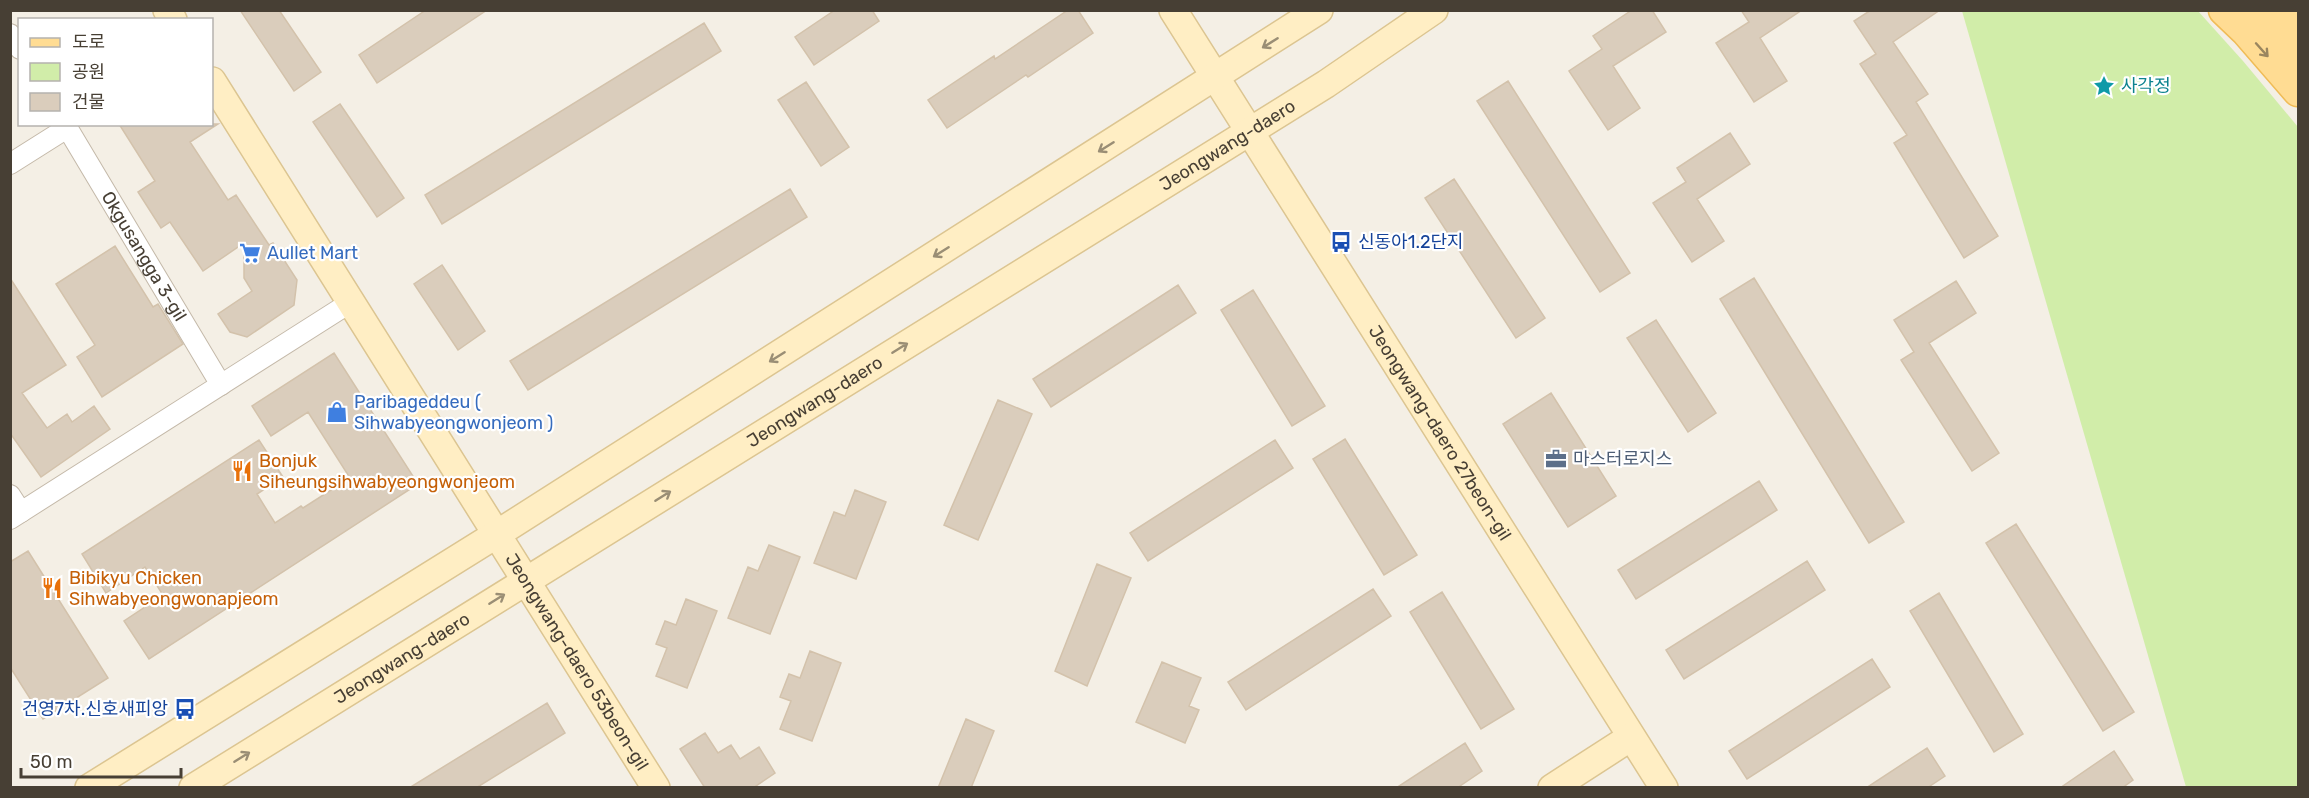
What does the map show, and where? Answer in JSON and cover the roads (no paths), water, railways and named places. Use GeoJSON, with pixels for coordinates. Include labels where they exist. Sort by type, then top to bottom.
{"type":"FeatureCollection","features":[{"type":"Feature","properties":{"kind":"main road"},"geometry":{"type":"LineString","coordinates":[[2259,10],[2298,55]]}},
{"type":"Feature","properties":{"kind":"main road"},"geometry":{"type":"LineString","coordinates":[[2290,10],[2298,20]]}},
{"type":"Feature","properties":{"kind":"main road"},"geometry":{"type":"LineString","coordinates":[[2224,12],[2246,31],[2298,91]]}},
{"type":"Feature","properties":{"kind":"street","name":"Jeongwang-daero 27beon-gil"},"geometry":{"type":"LineString","coordinates":[[1173,10],[1664,788]]}},
{"type":"Feature","properties":{"kind":"street"},"geometry":{"type":"LineString","coordinates":[[89,788],[497,534],[1319,10]]}},
{"type":"Feature","properties":{"kind":"street","name":"Jeongwang-daero"},"geometry":{"type":"LineString","coordinates":[[193,788],[1326,84],[1434,10]]}},
{"type":"Feature","properties":{"kind":"street","name":"Jeongwang-daero 53beon-gil"},"geometry":{"type":"LineString","coordinates":[[213,83],[656,788]]}},
{"type":"Feature","properties":{"kind":"street","name":"Okgusangga 3-gil"},"geometry":{"type":"LineString","coordinates":[[10,164],[66,126],[221,385]]}},
{"type":"Feature","properties":{"kind":"street"},"geometry":{"type":"LineString","coordinates":[[10,495],[16,516],[351,302]]}},
{"type":"Feature","properties":{"kind":"street"},"geometry":{"type":"LineString","coordinates":[[1552,788],[1631,737]]}},
{"type":"Feature","properties":{"kind":"place","name":"사각정"},"geometry":{"type":"Point","coordinates":[2104,86]}},
{"type":"Feature","properties":{"kind":"place","name":"신동아1.2단지"},"geometry":{"type":"Point","coordinates":[1341,242]}},
{"type":"Feature","properties":{"kind":"place","name":"Aullet Mart"},"geometry":{"type":"Point","coordinates":[250,253]}},
{"type":"Feature","properties":{"kind":"place","name":"Paribageddeu ( Sihwabyeongwonjeom )"},"geometry":{"type":"Point","coordinates":[337,412]}},
{"type":"Feature","properties":{"kind":"place","name":"마스터로지스"},"geometry":{"type":"Point","coordinates":[1556,459]}},
{"type":"Feature","properties":{"kind":"place","name":"Bonjuk Siheungsihwabyeongwonjeom"},"geometry":{"type":"Point","coordinates":[242,471]}},
{"type":"Feature","properties":{"kind":"place","name":"Bibikyu Chicken Sihwabyeongwonapjeom"},"geometry":{"type":"Point","coordinates":[52,588]}},
{"type":"Feature","properties":{"kind":"place","name":"건영7차.신호새피앙"},"geometry":{"type":"Point","coordinates":[185,709]}}]}
